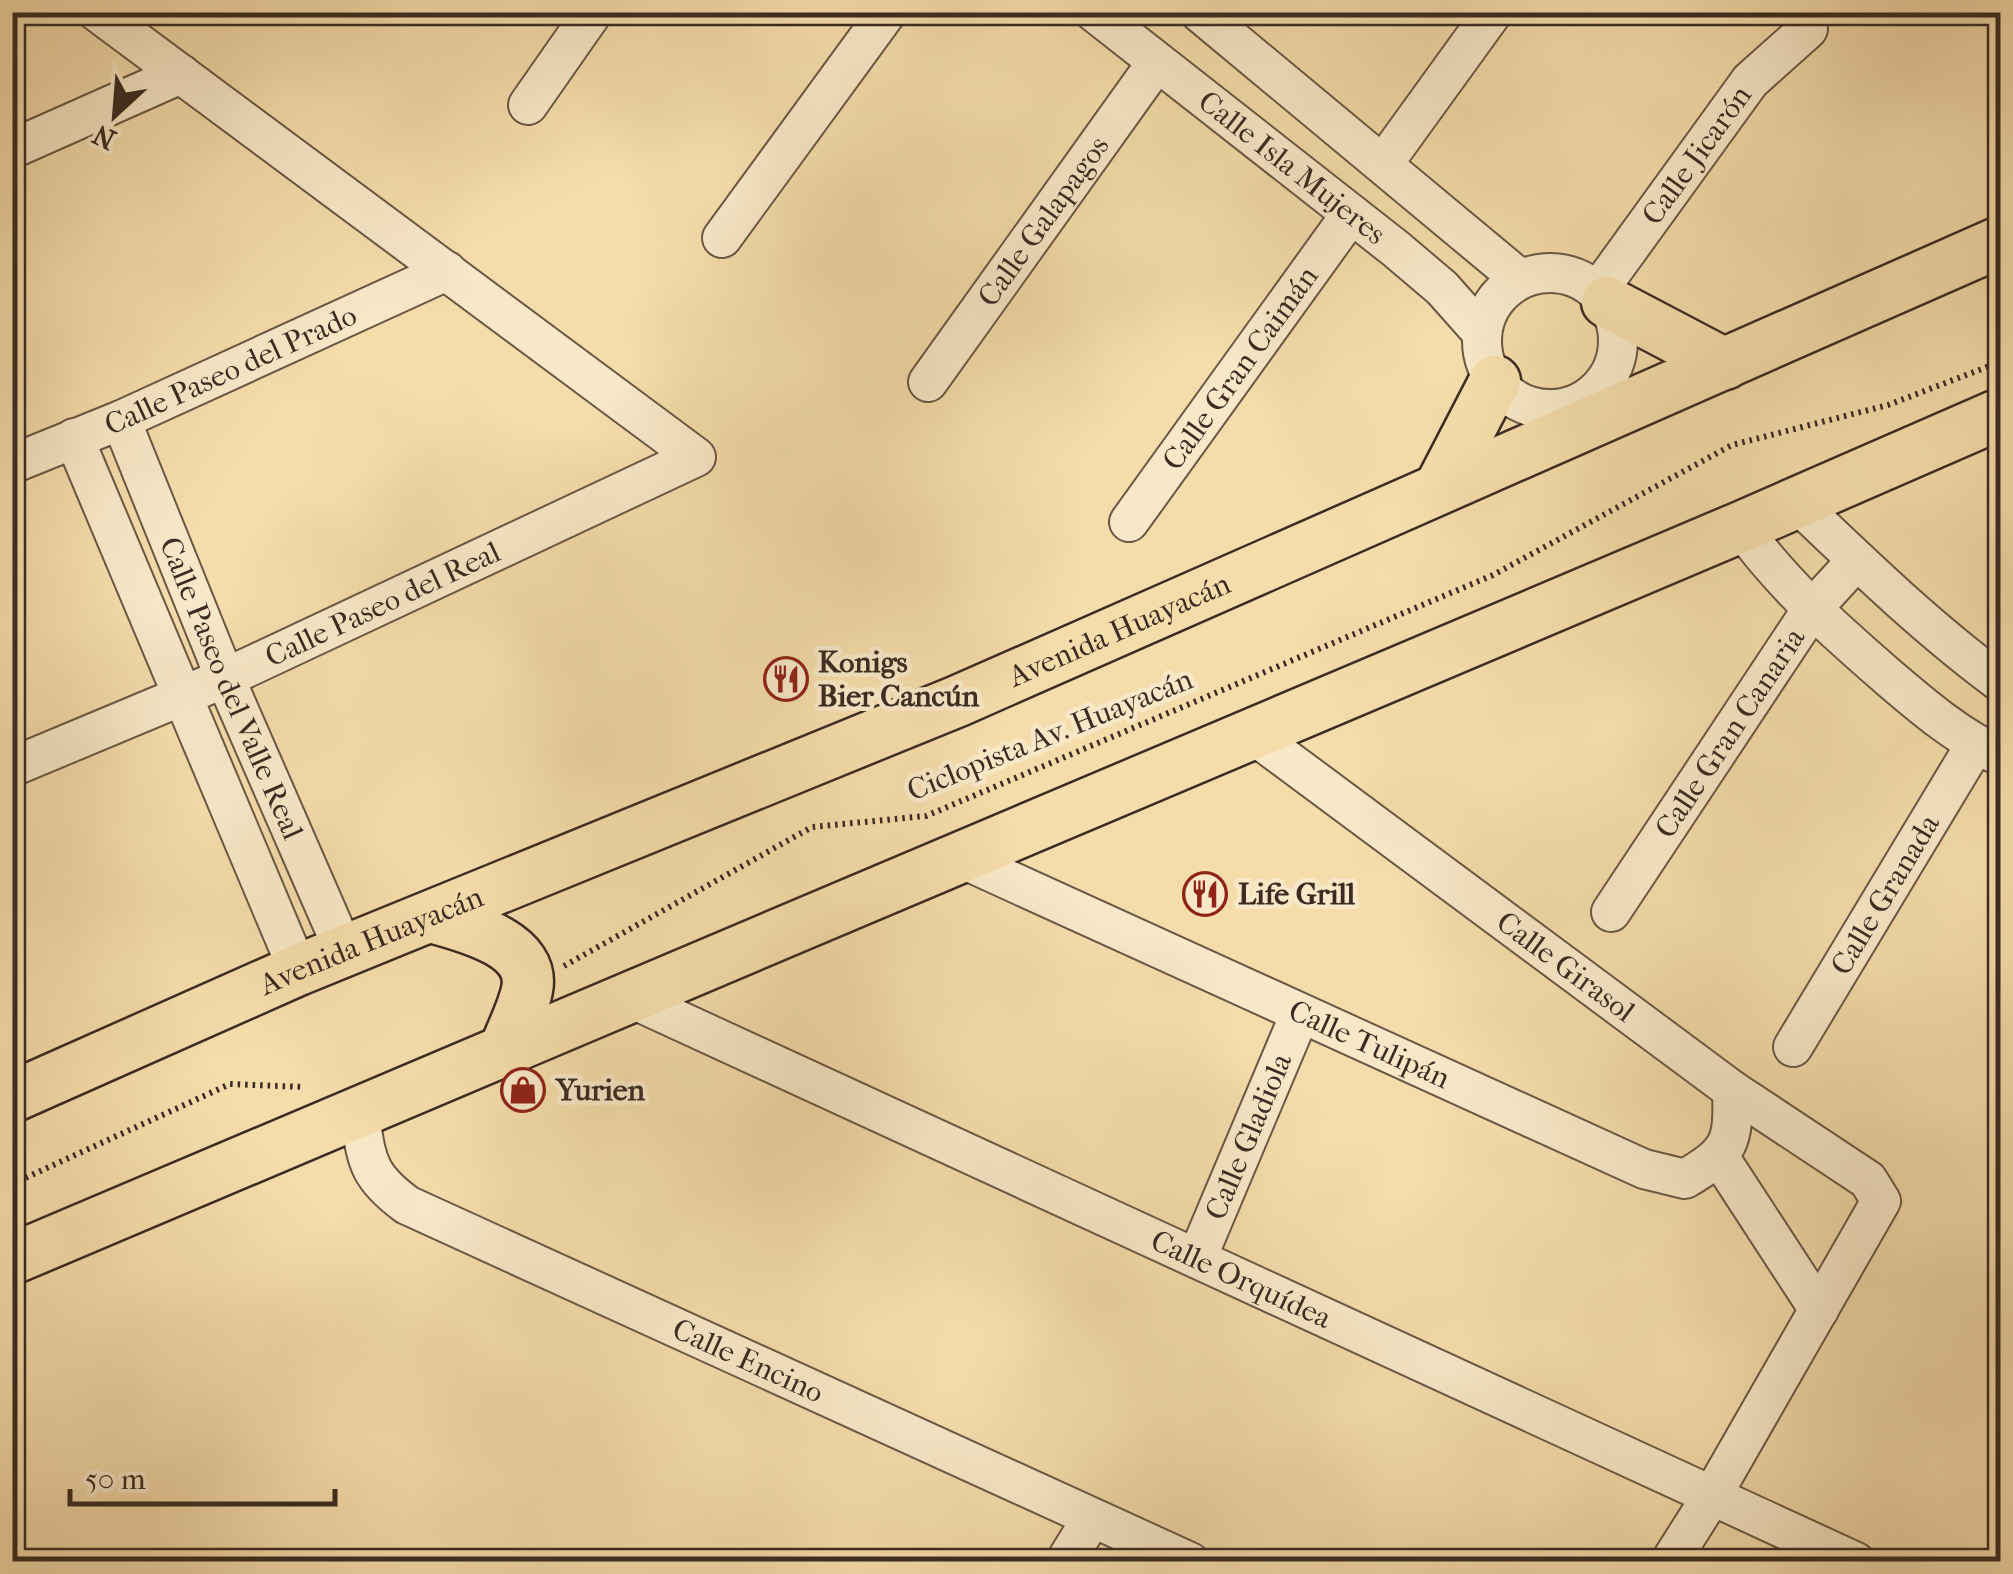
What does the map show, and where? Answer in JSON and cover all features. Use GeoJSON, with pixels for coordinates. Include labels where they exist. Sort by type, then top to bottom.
{"type":"FeatureCollection","features":[{"type":"Feature","properties":{"kind":"main road","name":"Avenida Huayacán"},"geometry":{"type":"LineString","coordinates":[[12,1098],[298,970],[958,701],[2000,242]]}},
{"type":"Feature","properties":{"kind":"main road"},"geometry":{"type":"LineString","coordinates":[[1602,296],[1725,364]]}},
{"type":"Feature","properties":{"kind":"main road"},"geometry":{"type":"LineString","coordinates":[[1440,487],[1495,381]]}},
{"type":"Feature","properties":{"kind":"main road"},"geometry":{"type":"LineString","coordinates":[[12,1259],[1740,528],[2000,414]]}},
{"type":"Feature","properties":{"kind":"main road"},"geometry":{"type":"LineString","coordinates":[[431,917],[479,931],[509,948],[525,968],[528,986],[505,1049]]}},
{"type":"Feature","properties":{"kind":"street"},"geometry":{"type":"LineString","coordinates":[[97,12],[447,271]]}},
{"type":"Feature","properties":{"kind":"street"},"geometry":{"type":"LineString","coordinates":[[528,106],[593,12]]}},
{"type":"Feature","properties":{"kind":"street"},"geometry":{"type":"LineString","coordinates":[[722,238],[887,12]]}},
{"type":"Feature","properties":{"kind":"street","name":"Calle Isla Mujeres"},"geometry":{"type":"LineString","coordinates":[[1094,12],[1442,288],[1482,333]]}},
{"type":"Feature","properties":{"kind":"street","name":"Calle Isla Mujeres"},"geometry":{"type":"LineString","coordinates":[[1199,12],[1520,279]]}},
{"type":"Feature","properties":{"kind":"street"},"geometry":{"type":"LineString","coordinates":[[1383,164],[1493,12]]}},
{"type":"Feature","properties":{"kind":"street","name":"Calle Jicarón"},"geometry":{"type":"LineString","coordinates":[[1602,296],[1750,81],[1808,29]]}},
{"type":"Feature","properties":{"kind":"street","name":"Calle Galapagos"},"geometry":{"type":"LineString","coordinates":[[928,382],[1157,62]]}},
{"type":"Feature","properties":{"kind":"street"},"geometry":{"type":"LineString","coordinates":[[12,150],[182,74]]}},
{"type":"Feature","properties":{"kind":"street","name":"Calle Gran Caimán"},"geometry":{"type":"LineString","coordinates":[[1129,522],[1351,214]]}},
{"type":"Feature","properties":{"kind":"street","name":"Calle Paseo del Prado"},"geometry":{"type":"LineString","coordinates":[[12,464],[121,420],[447,271]]}},
{"type":"Feature","properties":{"kind":"street","name":"Calle Paseo del Real"},"geometry":{"type":"LineString","coordinates":[[12,767],[226,678],[696,457],[447,271]]}},
{"type":"Feature","properties":{"kind":"street"},"geometry":{"type":"LineString","coordinates":[[1560,274],[1581,280],[1602,296],[1617,324],[1619,348],[1613,371],[1599,390],[1583,402],[1545,409],[1508,395],[1495,381],[1484,358],[1482,333],[1494,301],[1520,279],[1560,274]]}},
{"type":"Feature","properties":{"kind":"street","name":"Calle Paseo del Valle Real"},"geometry":{"type":"LineString","coordinates":[[121,420],[226,678],[345,953]]}},
{"type":"Feature","properties":{"kind":"street","name":"Calle Paseo del Valle Real"},"geometry":{"type":"LineString","coordinates":[[74,438],[298,970]]}},
{"type":"Feature","properties":{"kind":"street"},"geometry":{"type":"LineString","coordinates":[[1797,503],[1946,642],[2000,682]]}},
{"type":"Feature","properties":{"kind":"street"},"geometry":{"type":"LineString","coordinates":[[1740,528],[1774,574],[1812,609],[1908,694],[1988,750]]}},
{"type":"Feature","properties":{"kind":"street","name":"Calle Gran Canaria"},"geometry":{"type":"LineString","coordinates":[[1611,912],[1812,609],[1857,560]]}},
{"type":"Feature","properties":{"kind":"street","name":"Calle Girasol"},"geometry":{"type":"LineString","coordinates":[[1250,733],[1732,1090],[1868,1180],[1881,1201],[1818,1310]]}},
{"type":"Feature","properties":{"kind":"street","name":"Calle Granada"},"geometry":{"type":"LineString","coordinates":[[1793,1047],[1988,750]]}},
{"type":"Feature","properties":{"kind":"street","name":"Calle Tulipán"},"geometry":{"type":"LineString","coordinates":[[958,857],[1644,1169],[1685,1179],[1720,1158]]}},
{"type":"Feature","properties":{"kind":"street","name":"Calle Orquídea"},"geometry":{"type":"LineString","coordinates":[[628,996],[1856,1562]]}},
{"type":"Feature","properties":{"kind":"street","name":"Calle Gladiola"},"geometry":{"type":"LineString","coordinates":[[1197,1258],[1300,1014]]}},
{"type":"Feature","properties":{"kind":"street"},"geometry":{"type":"LineString","coordinates":[[1670,1562],[1818,1310],[1720,1158],[1734,1127],[1732,1090]]}},
{"type":"Feature","properties":{"kind":"street","name":"Calle Encino"},"geometry":{"type":"LineString","coordinates":[[359,1110],[367,1163],[384,1188],[407,1206],[1190,1562]]}},
{"type":"Feature","properties":{"kind":"street"},"geometry":{"type":"LineString","coordinates":[[1064,1562],[1092,1518]]}},
{"type":"Feature","properties":{"kind":"path","name":"Ciclopista Av. Huayacán"},"geometry":{"type":"LineString","coordinates":[[528,986],[812,827],[926,816],[1493,575],[1732,445],[1888,405],[2000,362]]}},
{"type":"Feature","properties":{"kind":"path"},"geometry":{"type":"LineString","coordinates":[[12,1184],[230,1084],[310,1086]]}},
{"type":"Feature","properties":{"kind":"place","name":"Konigs Bier Cancún"},"geometry":{"type":"Point","coordinates":[786,679]}},
{"type":"Feature","properties":{"kind":"place","name":"Life Grill"},"geometry":{"type":"Point","coordinates":[1205,894]}},
{"type":"Feature","properties":{"kind":"place","name":"Yurien"},"geometry":{"type":"Point","coordinates":[523,1090]}}]}
